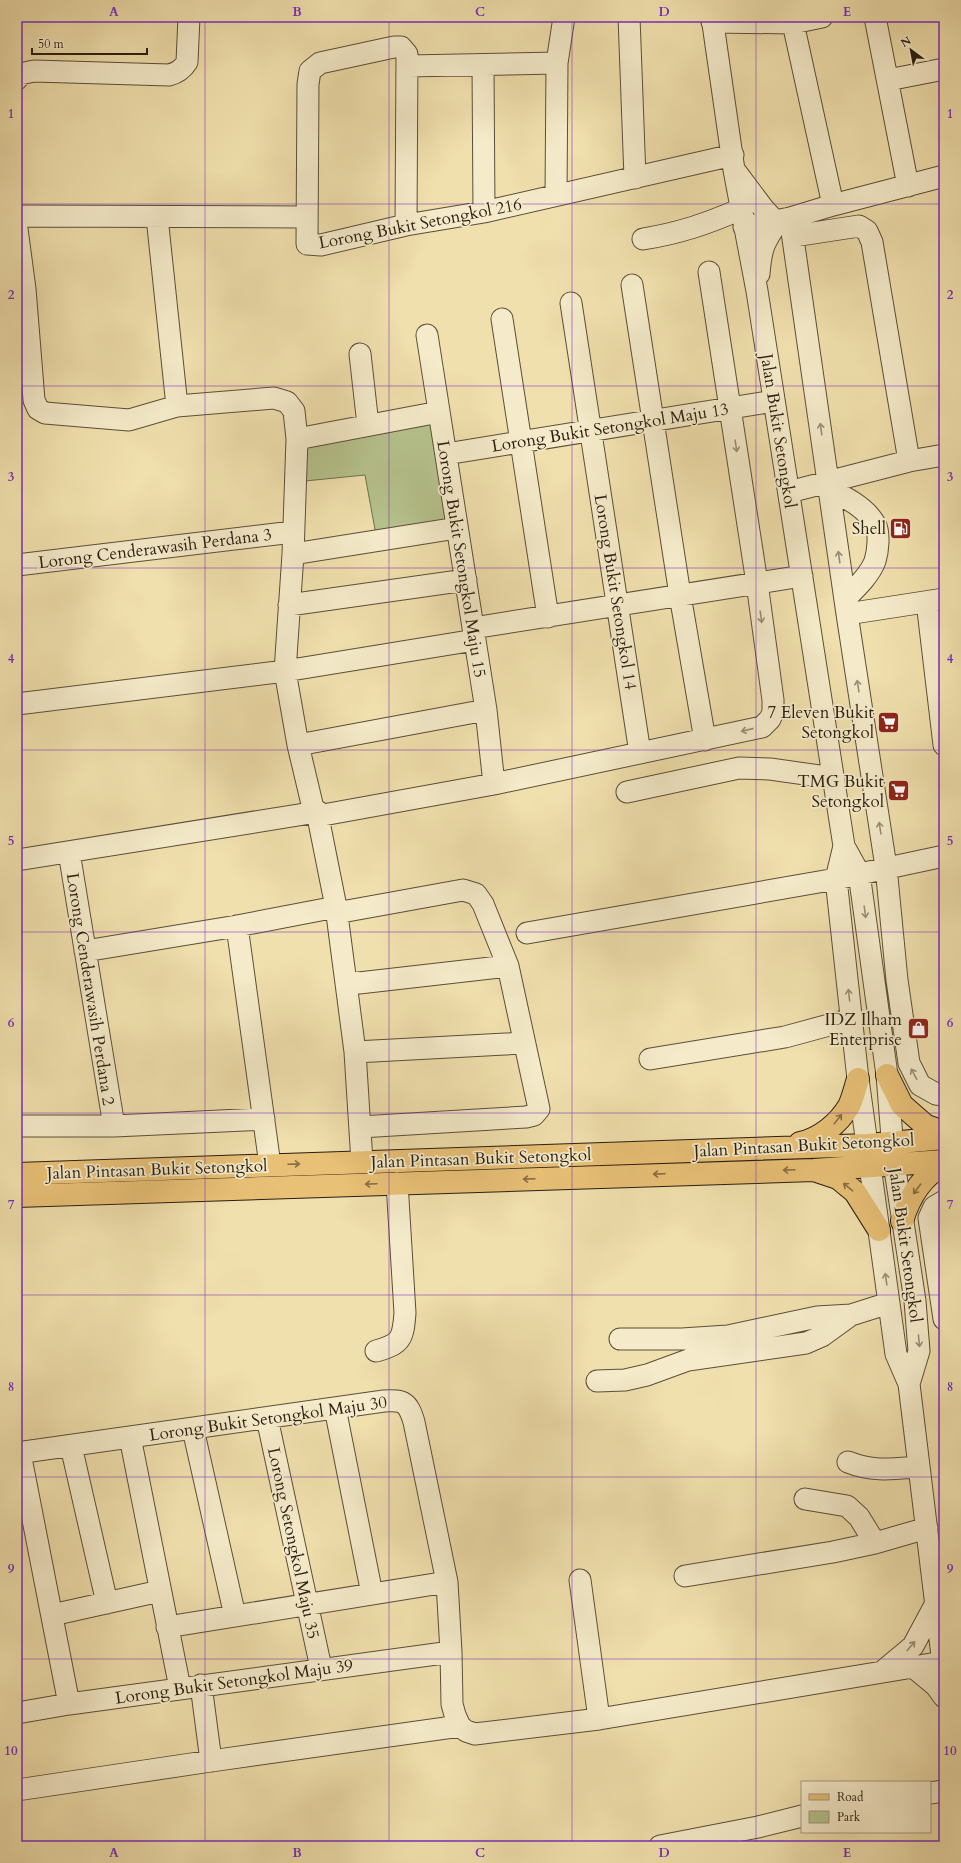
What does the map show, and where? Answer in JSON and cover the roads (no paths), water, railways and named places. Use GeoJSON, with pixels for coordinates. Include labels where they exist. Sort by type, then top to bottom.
{"type":"FeatureCollection","features":[{"type":"Feature","properties":{"kind":"main road"},"geometry":{"type":"LineString","coordinates":[[887,1075],[902,1105],[926,1126],[944,1132]]}},
{"type":"Feature","properties":{"kind":"main road"},"geometry":{"type":"LineString","coordinates":[[779,1147],[807,1142],[831,1128],[849,1106],[858,1079]]}},
{"type":"Feature","properties":{"kind":"main road","name":"Jalan Pintasan Bukit Setongkol"},"geometry":{"type":"LineString","coordinates":[[17,1174],[779,1147],[869,1155],[893,1153],[944,1138]]}},
{"type":"Feature","properties":{"kind":"main road","name":"Jalan Pintasan Bukit Setongkol"},"geometry":{"type":"LineString","coordinates":[[893,1153],[944,1161]]}},
{"type":"Feature","properties":{"kind":"main road","name":"Jalan Pintasan Bukit Setongkol"},"geometry":{"type":"LineString","coordinates":[[17,1196],[814,1170],[869,1155]]}},
{"type":"Feature","properties":{"kind":"main road"},"geometry":{"type":"LineString","coordinates":[[902,1221],[907,1205],[915,1190],[926,1177],[944,1165]]}},
{"type":"Feature","properties":{"kind":"main road"},"geometry":{"type":"LineString","coordinates":[[814,1170],[838,1178],[855,1192],[879,1230]]}},
{"type":"Feature","properties":{"kind":"street"},"geometry":{"type":"LineString","coordinates":[[17,79],[20,74],[34,71],[169,75],[177,73],[187,62],[189,17]]}},
{"type":"Feature","properties":{"kind":"street"},"geometry":{"type":"LineString","coordinates":[[556,195],[557,63],[564,17]]}},
{"type":"Feature","properties":{"kind":"street"},"geometry":{"type":"LineString","coordinates":[[629,17],[635,178]]}},
{"type":"Feature","properties":{"kind":"street"},"geometry":{"type":"LineString","coordinates":[[712,19],[757,20],[793,23],[822,17]]}},
{"type":"Feature","properties":{"kind":"street"},"geometry":{"type":"LineString","coordinates":[[875,17],[908,186]]}},
{"type":"Feature","properties":{"kind":"street","name":"Jalan Bukit Setongkol"},"geometry":{"type":"LineString","coordinates":[[712,19],[733,163],[742,218],[757,291],[844,846],[859,873],[887,1075],[893,1153],[915,1301],[919,1350],[909,1384]]}},
{"type":"Feature","properties":{"kind":"street"},"geometry":{"type":"LineString","coordinates":[[793,23],[833,205]]}},
{"type":"Feature","properties":{"kind":"street","name":"Lorong Bukit Setongkol 216"},"geometry":{"type":"LineString","coordinates":[[407,60],[401,47],[394,47],[320,63],[310,71],[308,84],[307,244],[321,245],[406,225],[484,212],[635,178],[733,163]]}},
{"type":"Feature","properties":{"kind":"street"},"geometry":{"type":"LineString","coordinates":[[406,225],[407,60],[483,65],[557,63]]}},
{"type":"Feature","properties":{"kind":"street"},"geometry":{"type":"LineString","coordinates":[[483,65],[484,212]]}},
{"type":"Feature","properties":{"kind":"street"},"geometry":{"type":"LineString","coordinates":[[888,80],[944,69]]}},
{"type":"Feature","properties":{"kind":"street"},"geometry":{"type":"LineString","coordinates":[[733,163],[763,208],[785,224],[829,486],[886,867],[897,980],[909,1064],[920,1085],[936,1094],[944,1095]]}},
{"type":"Feature","properties":{"kind":"street"},"geometry":{"type":"LineString","coordinates":[[757,291],[761,252],[767,239],[785,224],[833,205],[944,176]]}},
{"type":"Feature","properties":{"kind":"street"},"geometry":{"type":"LineString","coordinates":[[17,216],[307,218]]}},
{"type":"Feature","properties":{"kind":"street"},"geometry":{"type":"LineString","coordinates":[[157,217],[177,406]]}},
{"type":"Feature","properties":{"kind":"street"},"geometry":{"type":"LineString","coordinates":[[643,239],[678,233],[703,225],[742,218],[785,224],[859,226],[867,231],[872,242],[909,461]]}},
{"type":"Feature","properties":{"kind":"street"},"geometry":{"type":"LineString","coordinates":[[17,229],[25,288],[34,400],[38,409],[45,413],[129,420],[177,406],[274,398],[287,402],[294,411],[297,439],[285,671],[298,745],[313,808],[323,815],[494,784],[705,740],[762,726],[770,719],[773,712],[773,700],[757,583],[709,272]]}},
{"type":"Feature","properties":{"kind":"street"},"geometry":{"type":"LineString","coordinates":[[632,286],[680,595],[705,740]]}},
{"type":"Feature","properties":{"kind":"street","name":"Lorong Bukit Setongkol 14"},"geometry":{"type":"LineString","coordinates":[[571,303],[640,753]]}},
{"type":"Feature","properties":{"kind":"street"},"geometry":{"type":"LineString","coordinates":[[502,319],[548,616]]}},
{"type":"Feature","properties":{"kind":"street","name":"Lorong Bukit Setongkol Maju 15"},"geometry":{"type":"LineString","coordinates":[[427,335],[486,710],[494,784]]}},
{"type":"Feature","properties":{"kind":"street"},"geometry":{"type":"LineString","coordinates":[[360,354],[368,425]]}},
{"type":"Feature","properties":{"kind":"street","name":"Lorong Bukit Setongkol Maju 13"},"geometry":{"type":"LineString","coordinates":[[446,454],[774,401]]}},
{"type":"Feature","properties":{"kind":"street"},"geometry":{"type":"LineString","coordinates":[[297,439],[439,412]]}},
{"type":"Feature","properties":{"kind":"street"},"geometry":{"type":"LineString","coordinates":[[789,492],[829,486],[909,461],[944,455]]}},
{"type":"Feature","properties":{"kind":"street"},"geometry":{"type":"LineString","coordinates":[[829,486],[860,507],[876,525],[878,538],[874,561],[846,607]]}},
{"type":"Feature","properties":{"kind":"street"},"geometry":{"type":"LineString","coordinates":[[292,554],[457,528]]}},
{"type":"Feature","properties":{"kind":"street","name":"Lorong Cenderawasih Perdana 3"},"geometry":{"type":"LineString","coordinates":[[17,565],[293,532]]}},
{"type":"Feature","properties":{"kind":"street"},"geometry":{"type":"LineString","coordinates":[[17,704],[285,671],[474,634],[548,616],[802,576]]}},
{"type":"Feature","properties":{"kind":"street"},"geometry":{"type":"LineString","coordinates":[[289,605],[466,580]]}},
{"type":"Feature","properties":{"kind":"street"},"geometry":{"type":"LineString","coordinates":[[846,607],[936,600],[944,745]]}},
{"type":"Feature","properties":{"kind":"street"},"geometry":{"type":"LineString","coordinates":[[298,745],[486,710]]}},
{"type":"Feature","properties":{"kind":"street"},"geometry":{"type":"LineString","coordinates":[[627,792],[739,768],[770,768],[834,778]]}},
{"type":"Feature","properties":{"kind":"street"},"geometry":{"type":"LineString","coordinates":[[17,860],[317,812]]}},
{"type":"Feature","properties":{"kind":"street"},"geometry":{"type":"LineString","coordinates":[[317,812],[336,910],[346,981],[355,1052],[362,1162]]}},
{"type":"Feature","properties":{"kind":"street","name":"Jalan Bukit Setongkol"},"geometry":{"type":"LineString","coordinates":[[844,846],[836,878],[858,1079],[896,1354],[909,1384],[918,1467],[939,1618],[943,1667]]}},
{"type":"Feature","properties":{"kind":"street","name":"Lorong Cenderawasih Perdana 2"},"geometry":{"type":"LineString","coordinates":[[69,852],[114,1126]]}},
{"type":"Feature","properties":{"kind":"street"},"geometry":{"type":"LineString","coordinates":[[527,933],[836,878],[944,856]]}},
{"type":"Feature","properties":{"kind":"street"},"geometry":{"type":"LineString","coordinates":[[85,951],[464,890],[476,894],[483,904],[508,966],[539,1109],[534,1115],[526,1117],[360,1127]]}},
{"type":"Feature","properties":{"kind":"street"},"geometry":{"type":"LineString","coordinates":[[237,926],[270,1165]]}},
{"type":"Feature","properties":{"kind":"street"},"geometry":{"type":"LineString","coordinates":[[346,981],[359,984],[508,966]]}},
{"type":"Feature","properties":{"kind":"street"},"geometry":{"type":"LineString","coordinates":[[650,1059],[785,1037],[851,1019]]}},
{"type":"Feature","properties":{"kind":"street"},"geometry":{"type":"LineString","coordinates":[[355,1052],[524,1043]]}},
{"type":"Feature","properties":{"kind":"street"},"geometry":{"type":"LineString","coordinates":[[17,1126],[114,1126],[264,1119]]}},
{"type":"Feature","properties":{"kind":"street"},"geometry":{"type":"LineString","coordinates":[[376,1350],[387,1348],[398,1342],[404,1333],[405,1313],[397,1183]]}},
{"type":"Feature","properties":{"kind":"street"},"geometry":{"type":"LineString","coordinates":[[944,1201],[934,1207],[929,1218],[944,1319]]}},
{"type":"Feature","properties":{"kind":"street"},"geometry":{"type":"LineString","coordinates":[[620,1339],[682,1339],[728,1336],[810,1318],[851,1315],[889,1303]]}},
{"type":"Feature","properties":{"kind":"street"},"geometry":{"type":"LineString","coordinates":[[597,1381],[625,1380],[647,1375],[688,1360],[806,1343],[822,1336],[851,1315]]}},
{"type":"Feature","properties":{"kind":"street","name":"Lorong Bukit Setongkol Maju 30"},"geometry":{"type":"LineString","coordinates":[[19,1453],[335,1408],[398,1400],[406,1403],[410,1409],[446,1582],[451,1652],[452,1704],[454,1715],[460,1726]]}},
{"type":"Feature","properties":{"kind":"street"},"geometry":{"type":"LineString","coordinates":[[335,1408],[372,1594]]}},
{"type":"Feature","properties":{"kind":"street","name":"Lorong Setongkol Maju 35"},"geometry":{"type":"LineString","coordinates":[[267,1418],[321,1668]]}},
{"type":"Feature","properties":{"kind":"street"},"geometry":{"type":"LineString","coordinates":[[193,1428],[235,1616]]}},
{"type":"Feature","properties":{"kind":"street"},"geometry":{"type":"LineString","coordinates":[[130,1437],[180,1688]]}},
{"type":"Feature","properties":{"kind":"street"},"geometry":{"type":"LineString","coordinates":[[71,1446],[107,1603]]}},
{"type":"Feature","properties":{"kind":"street"},"geometry":{"type":"LineString","coordinates":[[19,1453],[69,1704]]}},
{"type":"Feature","properties":{"kind":"street"},"geometry":{"type":"LineString","coordinates":[[848,1462],[862,1468],[872,1469],[918,1467]]}},
{"type":"Feature","properties":{"kind":"street"},"geometry":{"type":"LineString","coordinates":[[805,1499],[848,1506],[859,1517],[875,1543]]}},
{"type":"Feature","properties":{"kind":"street"},"geometry":{"type":"LineString","coordinates":[[685,1576],[832,1552],[875,1543],[927,1528]]}},
{"type":"Feature","properties":{"kind":"street"},"geometry":{"type":"LineString","coordinates":[[580,1580],[599,1719]]}},
{"type":"Feature","properties":{"kind":"street"},"geometry":{"type":"LineString","coordinates":[[167,1627],[446,1582]]}},
{"type":"Feature","properties":{"kind":"street"},"geometry":{"type":"LineString","coordinates":[[52,1615],[160,1591]]}},
{"type":"Feature","properties":{"kind":"street"},"geometry":{"type":"LineString","coordinates":[[882,1672],[913,1646],[939,1618]]}},
{"type":"Feature","properties":{"kind":"street","name":"Lorong Bukit Setongkol Maju 39"},"geometry":{"type":"LineString","coordinates":[[17,1713],[69,1704],[321,1668],[451,1652]]}},
{"type":"Feature","properties":{"kind":"street"},"geometry":{"type":"LineString","coordinates":[[17,1790],[460,1726],[466,1731],[475,1734],[599,1719],[913,1667],[943,1667]]}},
{"type":"Feature","properties":{"kind":"street"},"geometry":{"type":"LineString","coordinates":[[913,1667],[936,1686],[944,1697]]}},
{"type":"Feature","properties":{"kind":"street"},"geometry":{"type":"LineString","coordinates":[[201,1685],[211,1761]]}},
{"type":"Feature","properties":{"kind":"street"},"geometry":{"type":"LineString","coordinates":[[931,1793],[944,1791]]}},
{"type":"Feature","properties":{"kind":"street"},"geometry":{"type":"LineString","coordinates":[[660,1846],[758,1827],[801,1816]]}},
{"type":"Feature","properties":{"kind":"place","name":"Shell"},"geometry":{"type":"Point","coordinates":[901,528]}},
{"type":"Feature","properties":{"kind":"place","name":"7 Eleven Bukit Setongkol"},"geometry":{"type":"Point","coordinates":[889,722]}},
{"type":"Feature","properties":{"kind":"place","name":"TMG Bukit Setongkol"},"geometry":{"type":"Point","coordinates":[899,791]}},
{"type":"Feature","properties":{"kind":"place","name":"IDZ Ilham Enterprise"},"geometry":{"type":"Point","coordinates":[918,1029]}}]}
